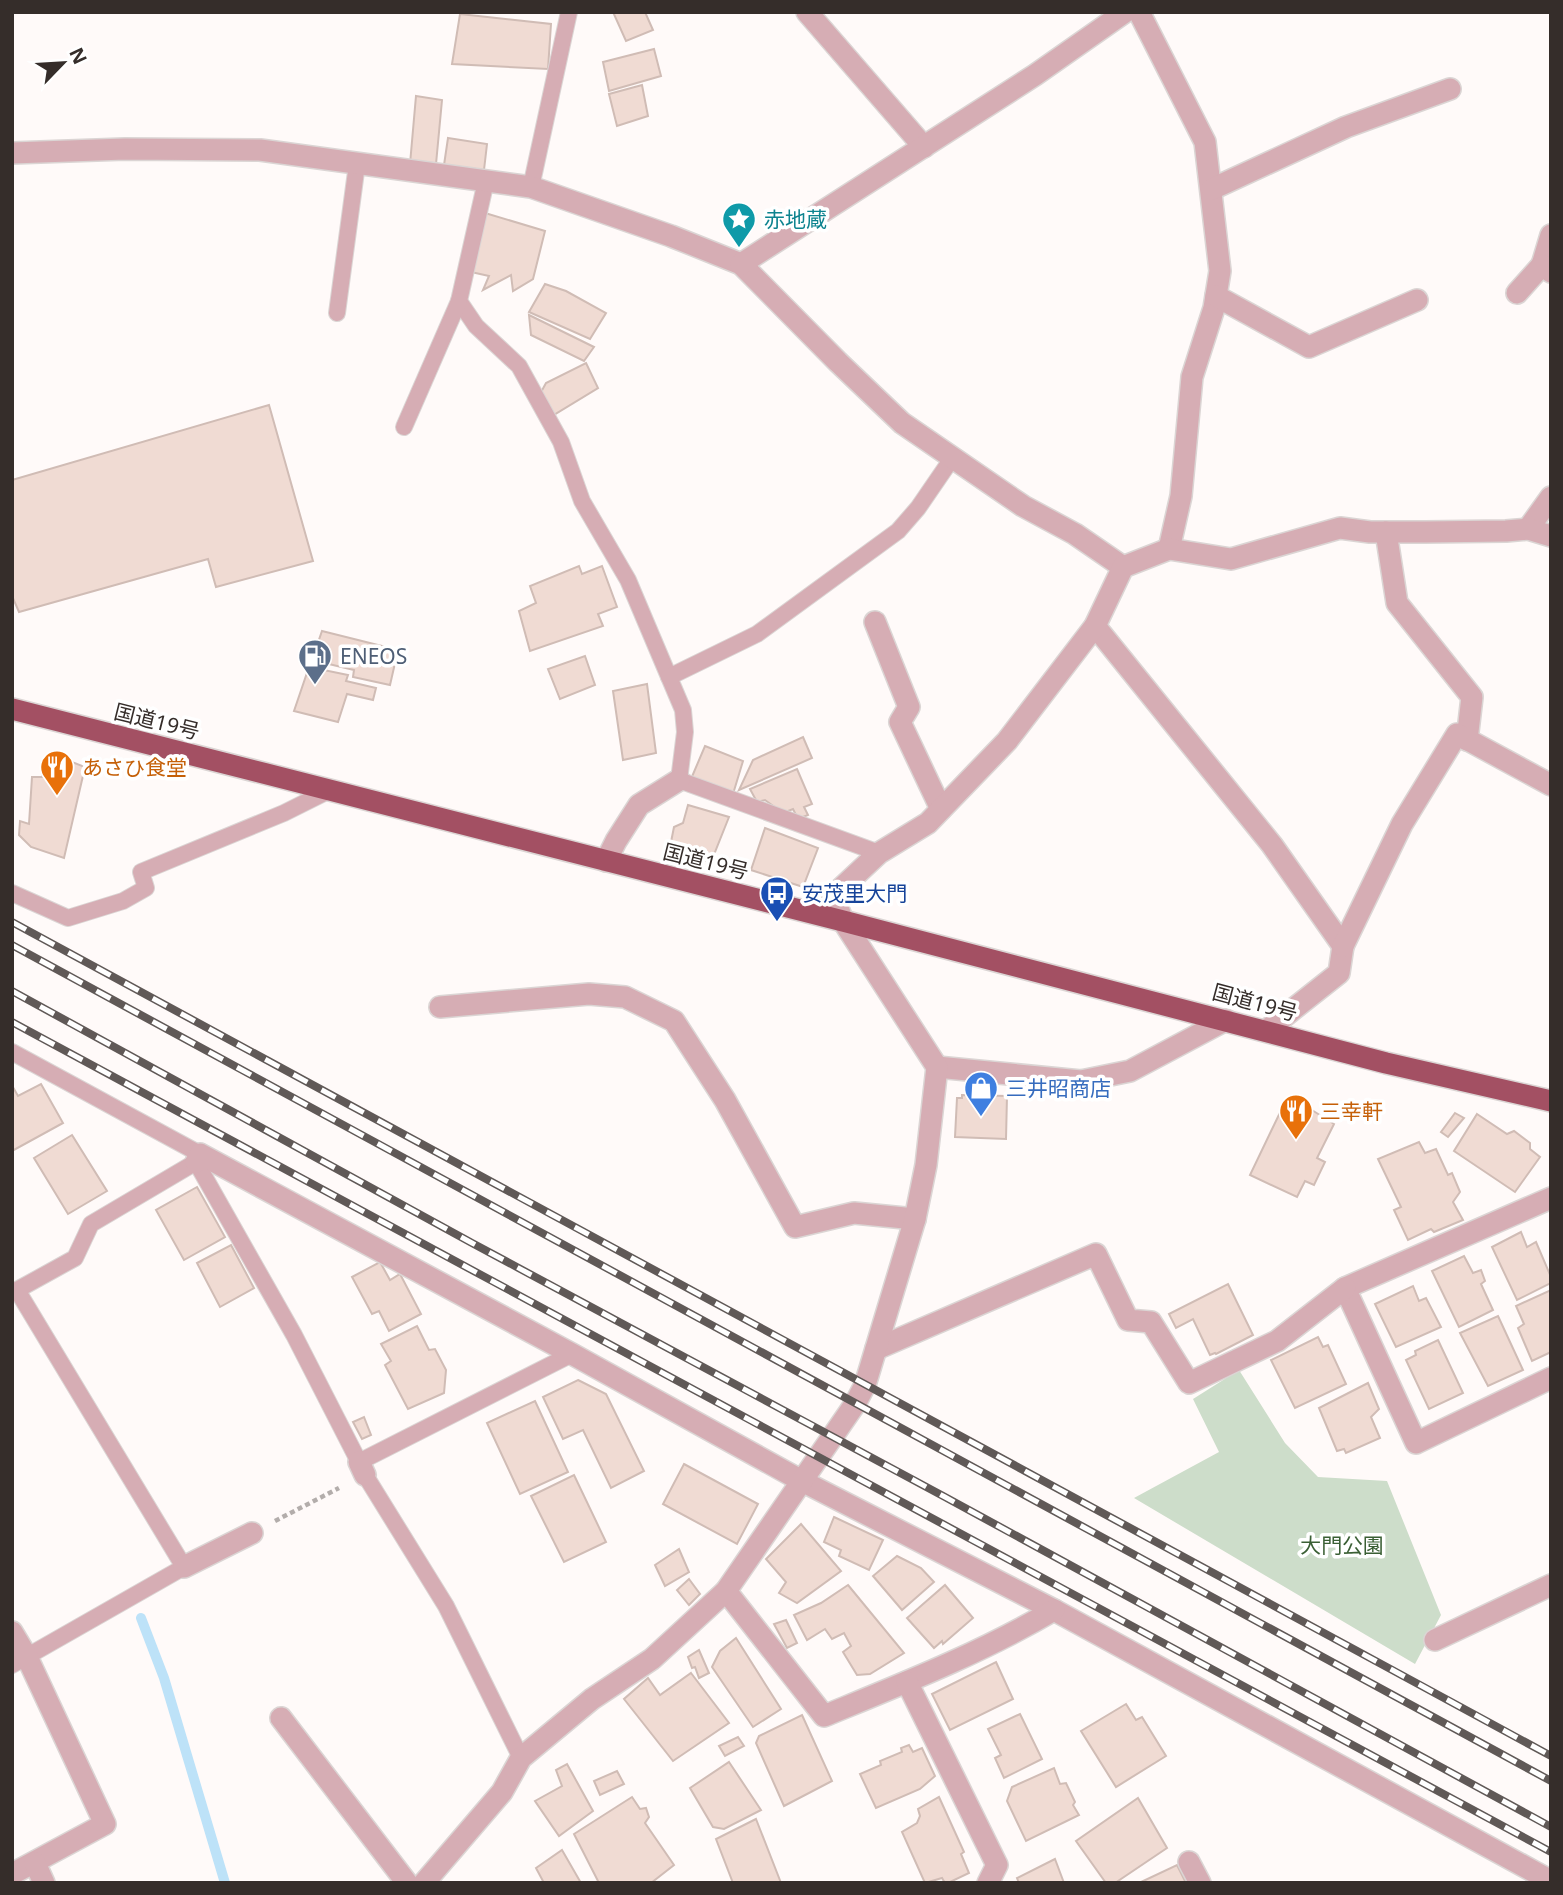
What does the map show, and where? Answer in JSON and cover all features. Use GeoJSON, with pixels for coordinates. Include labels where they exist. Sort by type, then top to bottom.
{"type":"FeatureCollection","features":[{"type":"Feature","properties":{"kind":"highway","name":"国道19号"},"geometry":{"type":"LineString","coordinates":[[12,709],[1267,1030],[1386,1063],[1551,1101]]}},
{"type":"Feature","properties":{"kind":"street"},"geometry":{"type":"LineString","coordinates":[[807,12],[924,147]]}},
{"type":"Feature","properties":{"kind":"street"},"geometry":{"type":"LineString","coordinates":[[741,264],[924,147],[1125,12]]}},
{"type":"Feature","properties":{"kind":"street"},"geometry":{"type":"LineString","coordinates":[[1139,12],[1205,142],[1220,271],[1216,296],[1192,377],[1181,496],[1169,549]]}},
{"type":"Feature","properties":{"kind":"street"},"geometry":{"type":"LineString","coordinates":[[1212,189],[1346,127],[1450,89]]}},
{"type":"Feature","properties":{"kind":"street"},"geometry":{"type":"LineString","coordinates":[[12,153],[125,149],[260,150],[530,187],[671,236],[741,264],[902,423],[1023,506],[1075,534],[1123,567]]}},
{"type":"Feature","properties":{"kind":"street"},"geometry":{"type":"LineString","coordinates":[[1517,293],[1547,269],[1551,235]]}},
{"type":"Feature","properties":{"kind":"street"},"geometry":{"type":"LineString","coordinates":[[1216,296],[1309,347],[1417,300]]}},
{"type":"Feature","properties":{"kind":"street"},"geometry":{"type":"LineString","coordinates":[[1528,529],[1551,497]]}},
{"type":"Feature","properties":{"kind":"street"},"geometry":{"type":"LineString","coordinates":[[424,1883],[502,1792],[521,1758],[592,1699],[652,1659],[726,1591],[855,1404],[865,1385],[915,1219],[926,1165],[937,1067],[843,921],[833,896],[879,853],[928,823],[1007,741],[1095,626],[1123,567],[1169,549],[1231,559],[1340,528],[1386,532],[1528,529],[1551,536]]}},
{"type":"Feature","properties":{"kind":"street"},"geometry":{"type":"LineString","coordinates":[[1386,532],[1397,603],[1472,697],[1467,740]]}},
{"type":"Feature","properties":{"kind":"street"},"geometry":{"type":"LineString","coordinates":[[875,622],[909,707],[900,722],[941,809]]}},
{"type":"Feature","properties":{"kind":"street"},"geometry":{"type":"LineString","coordinates":[[1095,626],[1272,845],[1343,946]]}},
{"type":"Feature","properties":{"kind":"street"},"geometry":{"type":"LineString","coordinates":[[1267,1030],[1339,973],[1343,946],[1402,824],[1457,734],[1551,785]]}},
{"type":"Feature","properties":{"kind":"street"},"geometry":{"type":"LineString","coordinates":[[606,861],[639,805],[679,780]]}},
{"type":"Feature","properties":{"kind":"street"},"geometry":{"type":"LineString","coordinates":[[440,1007],[589,994],[625,997],[674,1021],[725,1100],[795,1227],[854,1213],[915,1219]]}},
{"type":"Feature","properties":{"kind":"street"},"geometry":{"type":"LineString","coordinates":[[937,1067],[1081,1081],[1130,1072],[1226,1020]]}},
{"type":"Feature","properties":{"kind":"street"},"geometry":{"type":"LineString","coordinates":[[198,1158],[572,1354],[802,1481],[1054,1610],[1551,1881]]}},
{"type":"Feature","properties":{"kind":"street"},"geometry":{"type":"LineString","coordinates":[[876,1349],[1096,1254],[1128,1320],[1151,1322],[1189,1383],[1278,1341],[1345,1288],[1551,1198]]}},
{"type":"Feature","properties":{"kind":"street"},"geometry":{"type":"LineString","coordinates":[[1345,1288],[1416,1443],[1551,1378]]}},
{"type":"Feature","properties":{"kind":"street"},"geometry":{"type":"LineString","coordinates":[[184,1567],[252,1533]]}},
{"type":"Feature","properties":{"kind":"street"},"geometry":{"type":"LineString","coordinates":[[1435,1640],[1551,1585]]}},
{"type":"Feature","properties":{"kind":"street"},"geometry":{"type":"LineString","coordinates":[[726,1591],[824,1716],[1013,1634],[1054,1610]]}},
{"type":"Feature","properties":{"kind":"street"},"geometry":{"type":"LineString","coordinates":[[12,1632],[20,1661],[105,1824],[12,1874]]}},
{"type":"Feature","properties":{"kind":"street"},"geometry":{"type":"LineString","coordinates":[[907,1682],[998,1865],[989,1883]]}},
{"type":"Feature","properties":{"kind":"street"},"geometry":{"type":"LineString","coordinates":[[281,1718],[407,1883]]}},
{"type":"Feature","properties":{"kind":"street"},"geometry":{"type":"LineString","coordinates":[[1189,1862],[1200,1883]]}},
{"type":"Feature","properties":{"kind":"street"},"geometry":{"type":"LineString","coordinates":[[35,1863],[44,1883]]}},
{"type":"Feature","properties":{"kind":"lane"},"geometry":{"type":"LineString","coordinates":[[530,187],[569,12]]}},
{"type":"Feature","properties":{"kind":"lane"},"geometry":{"type":"LineString","coordinates":[[337,313],[357,164]]}},
{"type":"Feature","properties":{"kind":"lane"},"geometry":{"type":"LineString","coordinates":[[404,427],[459,301],[485,181]]}},
{"type":"Feature","properties":{"kind":"lane"},"geometry":{"type":"LineString","coordinates":[[459,301],[476,326],[519,366],[561,442],[582,501],[628,580],[683,710],[685,732],[679,780],[879,853]]}},
{"type":"Feature","properties":{"kind":"lane"},"geometry":{"type":"LineString","coordinates":[[669,677],[757,634],[898,531],[918,508],[953,457]]}},
{"type":"Feature","properties":{"kind":"lane"},"geometry":{"type":"LineString","coordinates":[[12,893],[68,918],[123,901],[146,888],[141,872],[284,813],[330,790]]}},
{"type":"Feature","properties":{"kind":"lane"},"geometry":{"type":"LineString","coordinates":[[12,1052],[198,1158],[362,1468],[446,1606],[521,1758]]}},
{"type":"Feature","properties":{"kind":"lane"},"geometry":{"type":"LineString","coordinates":[[20,1661],[184,1567],[20,1312],[17,1290],[75,1258],[91,1224],[198,1158]]}},
{"type":"Feature","properties":{"kind":"lane"},"geometry":{"type":"LineString","coordinates":[[362,1468],[572,1354]]}},
{"type":"Feature","properties":{"kind":"path"},"geometry":{"type":"LineString","coordinates":[[252,1533],[362,1468]]}},
{"type":"Feature","properties":{"kind":"green space","name":"大門公園"},"geometry":{"type":"Polygon","coordinates":[[[1239,1370],[1285,1443],[1318,1477],[1387,1481],[1441,1615],[1415,1664],[1134,1498],[1219,1452],[1193,1399],[1239,1370]]]}},
{"type":"Feature","properties":{"kind":"building"},"geometry":{"type":"Polygon","coordinates":[[[613,12],[645,12],[653,30],[626,41],[613,12]]]}},
{"type":"Feature","properties":{"kind":"building"},"geometry":{"type":"Polygon","coordinates":[[[460,14],[551,24],[548,69],[452,64],[460,14]]]}},
{"type":"Feature","properties":{"kind":"building"},"geometry":{"type":"Polygon","coordinates":[[[654,49],[661,76],[609,91],[603,62],[654,49]]]}},
{"type":"Feature","properties":{"kind":"building"},"geometry":{"type":"Polygon","coordinates":[[[642,85],[648,116],[617,126],[609,94],[642,85]]]}},
{"type":"Feature","properties":{"kind":"building"},"geometry":{"type":"Polygon","coordinates":[[[416,96],[442,100],[436,164],[410,164],[416,96]]]}},
{"type":"Feature","properties":{"kind":"building"},"geometry":{"type":"Polygon","coordinates":[[[448,138],[487,144],[484,170],[444,165],[448,138]]]}},
{"type":"Feature","properties":{"kind":"building"},"geometry":{"type":"Polygon","coordinates":[[[485,213],[545,231],[533,279],[513,291],[511,275],[483,290],[489,276],[471,272],[485,213]]]}},
{"type":"Feature","properties":{"kind":"building"},"geometry":{"type":"Polygon","coordinates":[[[545,284],[566,291],[606,313],[590,339],[529,312],[545,284]]]}},
{"type":"Feature","properties":{"kind":"building"},"geometry":{"type":"Polygon","coordinates":[[[529,315],[594,347],[584,361],[531,335],[529,315]]]}},
{"type":"Feature","properties":{"kind":"building"},"geometry":{"type":"Polygon","coordinates":[[[586,363],[598,388],[552,416],[540,394],[546,383],[586,363]]]}},
{"type":"Feature","properties":{"kind":"building"},"geometry":{"type":"Polygon","coordinates":[[[269,405],[313,561],[216,587],[208,559],[19,612],[12,596],[12,480],[269,405]]]}},
{"type":"Feature","properties":{"kind":"building"},"geometry":{"type":"Polygon","coordinates":[[[579,566],[582,574],[602,566],[617,607],[598,614],[603,626],[530,651],[519,611],[536,603],[530,586],[579,566]]]}},
{"type":"Feature","properties":{"kind":"building"},"geometry":{"type":"Polygon","coordinates":[[[322,631],[398,650],[390,685],[353,677],[354,670],[312,660],[322,631]]]}},
{"type":"Feature","properties":{"kind":"building"},"geometry":{"type":"Polygon","coordinates":[[[585,656],[595,685],[560,699],[548,669],[585,656]]]}},
{"type":"Feature","properties":{"kind":"building"},"geometry":{"type":"Polygon","coordinates":[[[309,667],[348,675],[346,681],[376,688],[373,700],[347,694],[338,722],[294,711],[309,667]]]}},
{"type":"Feature","properties":{"kind":"building"},"geometry":{"type":"Polygon","coordinates":[[[647,684],[656,753],[623,760],[613,691],[647,684]]]}},
{"type":"Feature","properties":{"kind":"building"},"geometry":{"type":"Polygon","coordinates":[[[803,737],[812,758],[739,790],[753,760],[803,737]]]}},
{"type":"Feature","properties":{"kind":"building"},"geometry":{"type":"Polygon","coordinates":[[[705,746],[743,761],[733,794],[691,779],[705,746]]]}},
{"type":"Feature","properties":{"kind":"building"},"geometry":{"type":"Polygon","coordinates":[[[51,754],[85,767],[64,858],[31,847],[19,835],[20,821],[29,824],[32,777],[42,777],[51,754]]]}},
{"type":"Feature","properties":{"kind":"building"},"geometry":{"type":"Polygon","coordinates":[[[797,769],[812,804],[804,807],[808,815],[798,819],[793,809],[783,813],[765,800],[757,802],[750,789],[797,769]]]}},
{"type":"Feature","properties":{"kind":"building"},"geometry":{"type":"Polygon","coordinates":[[[688,805],[729,817],[711,862],[669,852],[674,827],[683,823],[688,805]]]}},
{"type":"Feature","properties":{"kind":"building"},"geometry":{"type":"Polygon","coordinates":[[[765,828],[818,848],[803,887],[751,870],[765,828]]]}},
{"type":"Feature","properties":{"kind":"building"},"geometry":{"type":"Polygon","coordinates":[[[41,1084],[63,1123],[12,1151],[12,1091],[14,1089],[18,1096],[41,1084]]]}},
{"type":"Feature","properties":{"kind":"building","name":"三井昭商店"},"geometry":{"type":"Polygon","coordinates":[[[962,1095],[1007,1096],[1006,1139],[955,1137],[957,1098],[962,1098],[962,1095]]]}},
{"type":"Feature","properties":{"kind":"building","name":"三幸軒"},"geometry":{"type":"Polygon","coordinates":[[[1286,1100],[1302,1108],[1304,1105],[1334,1124],[1317,1158],[1325,1162],[1314,1185],[1305,1181],[1297,1197],[1250,1175],[1286,1100]]]}},
{"type":"Feature","properties":{"kind":"building"},"geometry":{"type":"Polygon","coordinates":[[[1455,1113],[1464,1118],[1448,1137],[1441,1132],[1455,1113]]]}},
{"type":"Feature","properties":{"kind":"building"},"geometry":{"type":"Polygon","coordinates":[[[1477,1114],[1507,1134],[1514,1131],[1530,1143],[1530,1149],[1540,1157],[1515,1192],[1454,1151],[1477,1114]]]}},
{"type":"Feature","properties":{"kind":"building"},"geometry":{"type":"Polygon","coordinates":[[[72,1135],[107,1191],[68,1214],[34,1158],[72,1135]]]}},
{"type":"Feature","properties":{"kind":"building"},"geometry":{"type":"Polygon","coordinates":[[[1419,1142],[1425,1153],[1436,1149],[1448,1175],[1452,1173],[1460,1192],[1453,1202],[1463,1220],[1434,1232],[1431,1229],[1408,1240],[1394,1210],[1401,1207],[1378,1159],[1419,1142]]]}},
{"type":"Feature","properties":{"kind":"building"},"geometry":{"type":"Polygon","coordinates":[[[197,1187],[225,1237],[184,1260],[156,1210],[197,1187]]]}},
{"type":"Feature","properties":{"kind":"building"},"geometry":{"type":"Polygon","coordinates":[[[1521,1232],[1527,1247],[1536,1242],[1551,1283],[1517,1300],[1492,1247],[1521,1232]]]}},
{"type":"Feature","properties":{"kind":"building"},"geometry":{"type":"Polygon","coordinates":[[[231,1245],[254,1288],[220,1307],[197,1263],[231,1245]]]}},
{"type":"Feature","properties":{"kind":"building"},"geometry":{"type":"Polygon","coordinates":[[[1464,1256],[1473,1273],[1481,1270],[1485,1281],[1481,1284],[1493,1310],[1459,1327],[1432,1271],[1464,1256]]]}},
{"type":"Feature","properties":{"kind":"building"},"geometry":{"type":"Polygon","coordinates":[[[380,1262],[390,1280],[400,1274],[421,1314],[389,1331],[379,1311],[372,1314],[352,1277],[380,1262]]]}},
{"type":"Feature","properties":{"kind":"building"},"geometry":{"type":"Polygon","coordinates":[[[1228,1284],[1253,1335],[1210,1355],[1193,1319],[1176,1328],[1169,1314],[1228,1284]]]}},
{"type":"Feature","properties":{"kind":"building"},"geometry":{"type":"Polygon","coordinates":[[[1413,1286],[1419,1301],[1426,1298],[1441,1327],[1396,1347],[1375,1304],[1413,1286]]]}},
{"type":"Feature","properties":{"kind":"building"},"geometry":{"type":"Polygon","coordinates":[[[1551,1290],[1551,1352],[1532,1361],[1518,1328],[1524,1324],[1516,1306],[1551,1290]]]}},
{"type":"Feature","properties":{"kind":"building"},"geometry":{"type":"Polygon","coordinates":[[[1498,1316],[1523,1370],[1488,1386],[1460,1333],[1498,1316]]]}},
{"type":"Feature","properties":{"kind":"building"},"geometry":{"type":"Polygon","coordinates":[[[417,1326],[429,1350],[435,1349],[446,1370],[444,1393],[408,1409],[385,1365],[391,1361],[381,1344],[417,1326]]]}},
{"type":"Feature","properties":{"kind":"building"},"geometry":{"type":"Polygon","coordinates":[[[1318,1337],[1323,1347],[1328,1345],[1346,1384],[1295,1408],[1271,1360],[1318,1337]]]}},
{"type":"Feature","properties":{"kind":"building"},"geometry":{"type":"Polygon","coordinates":[[[1438,1340],[1463,1393],[1429,1409],[1406,1360],[1416,1355],[1415,1351],[1438,1340]]]}},
{"type":"Feature","properties":{"kind":"building"},"geometry":{"type":"Polygon","coordinates":[[[578,1380],[606,1394],[644,1471],[611,1488],[583,1430],[563,1439],[543,1397],[578,1380]]]}},
{"type":"Feature","properties":{"kind":"building"},"geometry":{"type":"Polygon","coordinates":[[[1368,1383],[1379,1409],[1371,1417],[1380,1438],[1346,1453],[1344,1449],[1337,1451],[1319,1408],[1368,1383]]]}},
{"type":"Feature","properties":{"kind":"building"},"geometry":{"type":"Polygon","coordinates":[[[535,1401],[568,1472],[520,1494],[487,1423],[535,1401]]]}},
{"type":"Feature","properties":{"kind":"building"},"geometry":{"type":"Polygon","coordinates":[[[364,1417],[371,1435],[362,1439],[353,1422],[364,1417]]]}},
{"type":"Feature","properties":{"kind":"building"},"geometry":{"type":"Polygon","coordinates":[[[684,1464],[758,1504],[737,1544],[663,1504],[684,1464]]]}},
{"type":"Feature","properties":{"kind":"building"},"geometry":{"type":"Polygon","coordinates":[[[574,1475],[606,1542],[564,1562],[531,1496],[574,1475]]]}},
{"type":"Feature","properties":{"kind":"building"},"geometry":{"type":"Polygon","coordinates":[[[834,1517],[883,1540],[869,1570],[839,1556],[841,1550],[824,1542],[834,1517]]]}},
{"type":"Feature","properties":{"kind":"building"},"geometry":{"type":"Polygon","coordinates":[[[801,1524],[841,1571],[797,1603],[779,1593],[786,1582],[766,1559],[801,1524]]]}},
{"type":"Feature","properties":{"kind":"building"},"geometry":{"type":"Polygon","coordinates":[[[679,1549],[689,1572],[665,1586],[655,1565],[679,1549]]]}},
{"type":"Feature","properties":{"kind":"building"},"geometry":{"type":"Polygon","coordinates":[[[897,1556],[921,1568],[934,1582],[902,1610],[873,1576],[897,1556]]]}},
{"type":"Feature","properties":{"kind":"building"},"geometry":{"type":"Polygon","coordinates":[[[689,1579],[700,1594],[689,1605],[677,1590],[689,1579]]]}},
{"type":"Feature","properties":{"kind":"building"},"geometry":{"type":"Polygon","coordinates":[[[848,1585],[904,1653],[870,1674],[857,1675],[843,1652],[851,1646],[844,1633],[832,1639],[825,1629],[807,1640],[794,1615],[821,1603],[848,1585]]]}},
{"type":"Feature","properties":{"kind":"building"},"geometry":{"type":"Polygon","coordinates":[[[945,1585],[973,1618],[943,1644],[942,1641],[934,1648],[907,1618],[945,1585]]]}},
{"type":"Feature","properties":{"kind":"building"},"geometry":{"type":"Polygon","coordinates":[[[786,1620],[797,1643],[787,1648],[774,1624],[786,1620]]]}},
{"type":"Feature","properties":{"kind":"building"},"geometry":{"type":"Polygon","coordinates":[[[736,1638],[781,1709],[753,1727],[712,1667],[720,1651],[736,1638]]]}},
{"type":"Feature","properties":{"kind":"building"},"geometry":{"type":"Polygon","coordinates":[[[699,1650],[709,1673],[699,1678],[688,1657],[699,1650]]]}},
{"type":"Feature","properties":{"kind":"building"},"geometry":{"type":"Polygon","coordinates":[[[996,1662],[1013,1699],[950,1730],[932,1694],[996,1662]]]}},
{"type":"Feature","properties":{"kind":"building"},"geometry":{"type":"Polygon","coordinates":[[[691,1673],[729,1723],[673,1761],[624,1699],[648,1678],[660,1695],[691,1673]]]}},
{"type":"Feature","properties":{"kind":"building"},"geometry":{"type":"Polygon","coordinates":[[[1126,1704],[1136,1720],[1142,1717],[1166,1756],[1116,1787],[1081,1731],[1126,1704]]]}},
{"type":"Feature","properties":{"kind":"building"},"geometry":{"type":"Polygon","coordinates":[[[1020,1714],[1042,1759],[1004,1778],[995,1758],[1001,1755],[988,1729],[1020,1714]]]}},
{"type":"Feature","properties":{"kind":"building"},"geometry":{"type":"Polygon","coordinates":[[[802,1715],[832,1781],[784,1806],[756,1743],[759,1736],[802,1715]]]}},
{"type":"Feature","properties":{"kind":"building"},"geometry":{"type":"Polygon","coordinates":[[[738,1737],[744,1746],[725,1756],[719,1746],[738,1737]]]}},
{"type":"Feature","properties":{"kind":"building"},"geometry":{"type":"Polygon","coordinates":[[[909,1745],[913,1752],[922,1748],[935,1776],[920,1789],[876,1808],[860,1774],[881,1765],[880,1761],[902,1752],[901,1748],[909,1745]]]}},
{"type":"Feature","properties":{"kind":"building"},"geometry":{"type":"Polygon","coordinates":[[[729,1762],[761,1810],[724,1829],[713,1827],[690,1788],[729,1762]]]}},
{"type":"Feature","properties":{"kind":"building"},"geometry":{"type":"Polygon","coordinates":[[[567,1764],[593,1811],[559,1836],[535,1801],[562,1786],[556,1770],[567,1764]]]}},
{"type":"Feature","properties":{"kind":"building"},"geometry":{"type":"Polygon","coordinates":[[[1054,1768],[1060,1784],[1066,1783],[1079,1815],[1026,1841],[1007,1801],[1012,1787],[1054,1768]]]}},
{"type":"Feature","properties":{"kind":"building"},"geometry":{"type":"Polygon","coordinates":[[[617,1771],[624,1784],[600,1795],[594,1781],[617,1771]]]}},
{"type":"Feature","properties":{"kind":"building"},"geometry":{"type":"Polygon","coordinates":[[[632,1797],[640,1809],[646,1808],[649,1817],[645,1823],[674,1865],[651,1883],[599,1883],[574,1834],[632,1797]]]}},
{"type":"Feature","properties":{"kind":"building"},"geometry":{"type":"Polygon","coordinates":[[[939,1797],[964,1852],[961,1854],[969,1873],[948,1883],[942,1878],[925,1883],[902,1832],[917,1823],[920,1816],[918,1809],[939,1797]]]}},
{"type":"Feature","properties":{"kind":"building"},"geometry":{"type":"Polygon","coordinates":[[[1138,1798],[1167,1848],[1115,1883],[1106,1883],[1076,1841],[1138,1798]]]}},
{"type":"Feature","properties":{"kind":"building"},"geometry":{"type":"Polygon","coordinates":[[[756,1819],[781,1883],[733,1883],[716,1839],[756,1819]]]}},
{"type":"Feature","properties":{"kind":"building"},"geometry":{"type":"Polygon","coordinates":[[[562,1850],[581,1883],[544,1883],[536,1868],[562,1850]]]}},
{"type":"Feature","properties":{"kind":"building"},"geometry":{"type":"Polygon","coordinates":[[[1055,1859],[1064,1883],[1019,1883],[1017,1878],[1055,1859]]]}},
{"type":"Feature","properties":{"kind":"building"},"geometry":{"type":"Polygon","coordinates":[[[1177,1865],[1186,1883],[1139,1883],[1177,1865]]]}},
{"type":"Feature","properties":{"kind":"waterway"},"geometry":{"type":"LineString","coordinates":[[141,1618],[164,1678],[225,1883]]}},
{"type":"Feature","properties":{"kind":"railway"},"geometry":{"type":"LineString","coordinates":[[12,922],[1551,1756]]}},
{"type":"Feature","properties":{"kind":"railway"},"geometry":{"type":"LineString","coordinates":[[12,945],[1551,1781]]}},
{"type":"Feature","properties":{"kind":"railway"},"geometry":{"type":"LineString","coordinates":[[12,991],[1551,1827]]}},
{"type":"Feature","properties":{"kind":"railway"},"geometry":{"type":"LineString","coordinates":[[12,1022],[1551,1852]]}},
{"type":"Feature","properties":{"kind":"place","name":"赤地蔵"},"geometry":{"type":"Point","coordinates":[739,249]}},
{"type":"Feature","properties":{"kind":"place","name":"ENEOS"},"geometry":{"type":"Point","coordinates":[315,686]}},
{"type":"Feature","properties":{"kind":"place","name":"あさひ食堂"},"geometry":{"type":"Point","coordinates":[57,797]}},
{"type":"Feature","properties":{"kind":"place","name":"安茂里大門"},"geometry":{"type":"Point","coordinates":[777,923]}},
{"type":"Feature","properties":{"kind":"place","name":"三井昭商店"},"geometry":{"type":"Point","coordinates":[981,1118]}},
{"type":"Feature","properties":{"kind":"place","name":"三幸軒"},"geometry":{"type":"Point","coordinates":[1296,1141]}}]}
